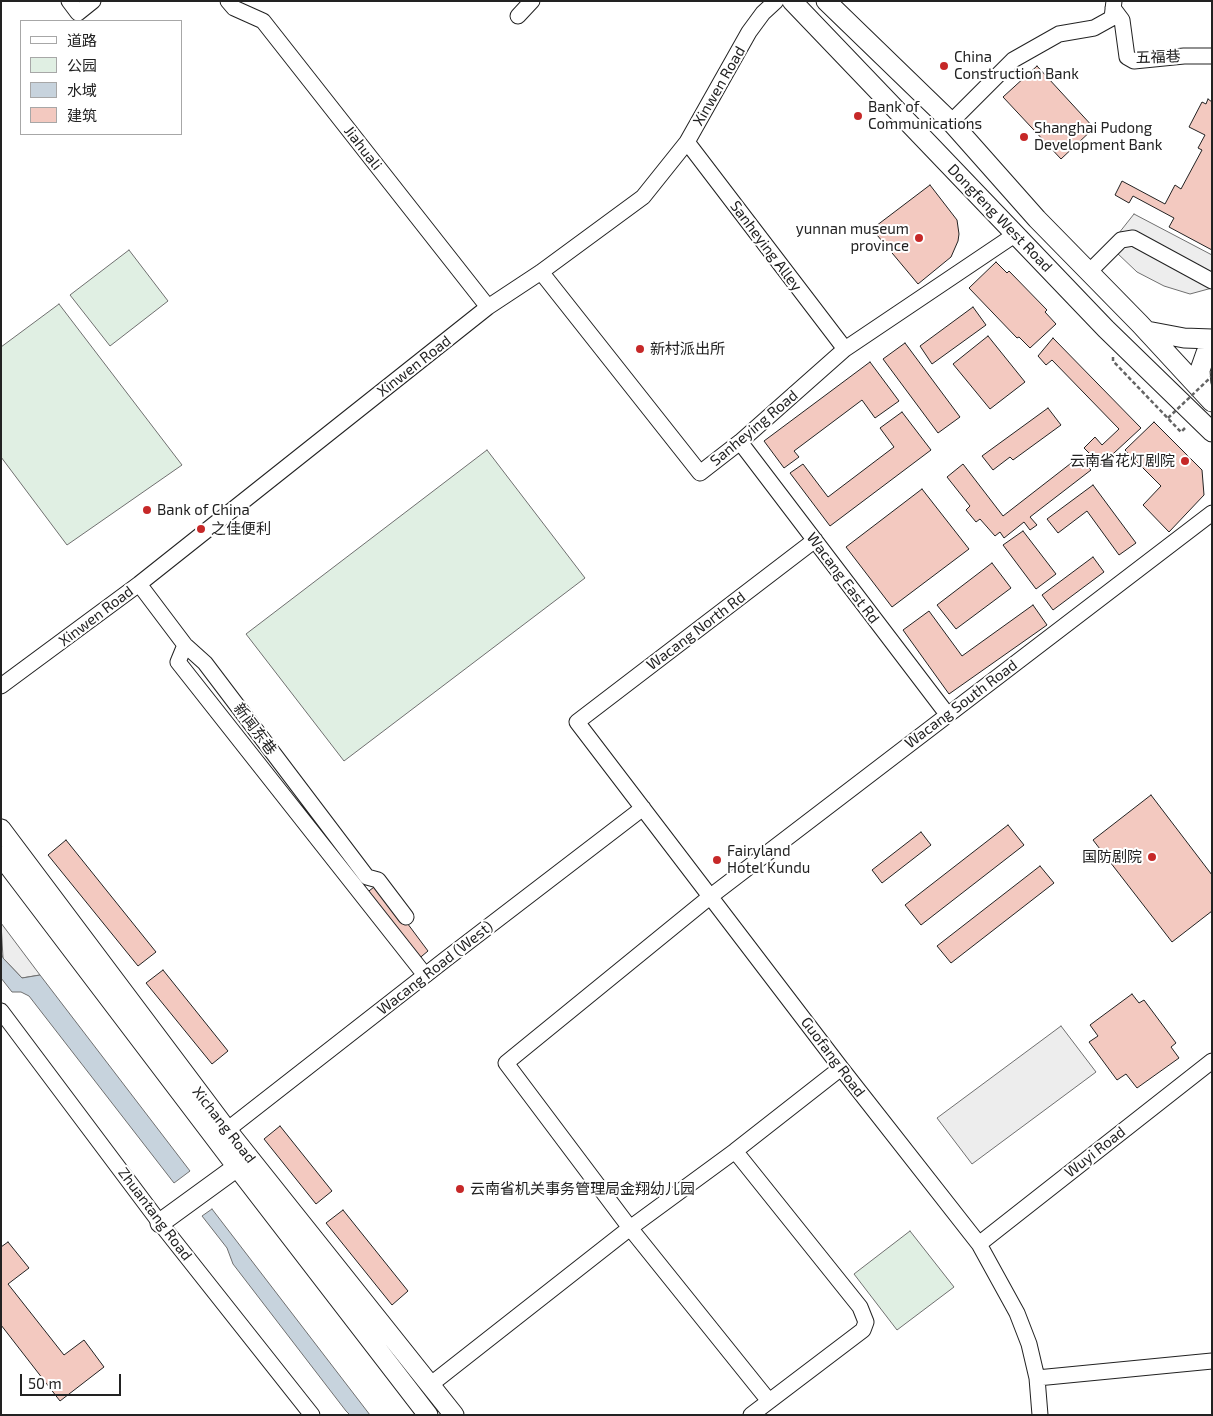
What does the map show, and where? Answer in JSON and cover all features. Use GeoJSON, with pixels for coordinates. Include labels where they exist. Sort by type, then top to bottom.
{"type":"FeatureCollection","features":[{"type":"Feature","properties":{"kind":"main road","name":"Dongfeng West Road"},"geometry":{"type":"LineString","coordinates":[[792,1],[1106,329],[1212,432]]}},
{"type":"Feature","properties":{"kind":"main road","name":"Dongfeng West Road"},"geometry":{"type":"LineString","coordinates":[[826,1],[950,122],[1037,219],[1147,331],[1209,390]]}},
{"type":"Feature","properties":{"kind":"main road"},"geometry":{"type":"LineString","coordinates":[[1147,331],[1184,338],[1212,338]]}},
{"type":"Feature","properties":{"kind":"main road"},"geometry":{"type":"LineString","coordinates":[[1209,390],[1201,384],[1200,370],[1206,353],[1212,348]]}},
{"type":"Feature","properties":{"kind":"main road","name":"Xichang Road"},"geometry":{"type":"LineString","coordinates":[[1,830],[228,1130],[454,1415]]}},
{"type":"Feature","properties":{"kind":"main road","name":"Xichang Road"},"geometry":{"type":"LineString","coordinates":[[1,856],[428,1415]]}},
{"type":"Feature","properties":{"kind":"main road"},"geometry":{"type":"LineString","coordinates":[[160,1223],[237,1167]]}},
{"type":"Feature","properties":{"kind":"street"},"geometry":{"type":"LineString","coordinates":[[73,7],[93,1]]}},
{"type":"Feature","properties":{"kind":"street","name":"Jiahuali"},"geometry":{"type":"LineString","coordinates":[[228,1],[234,8],[263,21],[488,307]]}},
{"type":"Feature","properties":{"kind":"street"},"geometry":{"type":"LineString","coordinates":[[518,16],[532,1]]}},
{"type":"Feature","properties":{"kind":"street","name":"Xinwen Road"},"geometry":{"type":"LineString","coordinates":[[1,686],[139,584],[488,307],[541,272],[643,197],[687,142],[749,32],[763,13],[776,1]]}},
{"type":"Feature","properties":{"kind":"street"},"geometry":{"type":"LineString","coordinates":[[950,122],[1013,60],[1059,34],[1094,28],[1112,18],[1114,4]]}},
{"type":"Feature","properties":{"kind":"street","name":"五福巷"},"geometry":{"type":"LineString","coordinates":[[1114,4],[1122,20],[1127,57],[1134,61],[1184,56],[1212,56]]}},
{"type":"Feature","properties":{"kind":"street","name":"Sanheying Alley"},"geometry":{"type":"LineString","coordinates":[[687,142],[845,349]]}},
{"type":"Feature","properties":{"kind":"street","name":"Sanheying Road"},"geometry":{"type":"LineString","coordinates":[[541,272],[700,472],[740,442],[845,349],[1016,234]]}},
{"type":"Feature","properties":{"kind":"street"},"geometry":{"type":"LineString","coordinates":[[1089,272],[1121,240],[1133,238],[1212,281]]}},
{"type":"Feature","properties":{"kind":"street","name":"Wacang East Rd"},"geometry":{"type":"LineString","coordinates":[[740,442],[947,714]]}},
{"type":"Feature","properties":{"kind":"street","name":"Wacang South Road"},"geometry":{"type":"LineString","coordinates":[[630,1228],[506,1062],[711,896],[1212,513]]}},
{"type":"Feature","properties":{"kind":"street","name":"Wacang North Rd"},"geometry":{"type":"LineString","coordinates":[[577,722],[815,540]]}},
{"type":"Feature","properties":{"kind":"street","name":"新闻东巷"},"geometry":{"type":"LineString","coordinates":[[139,584],[185,645],[205,663],[367,877],[378,880],[406,917]]}},
{"type":"Feature","properties":{"kind":"street"},"geometry":{"type":"LineString","coordinates":[[185,645],[178,662],[426,975]]}},
{"type":"Feature","properties":{"kind":"street","name":"Guofang Road"},"geometry":{"type":"LineString","coordinates":[[577,722],[841,1068],[979,1244],[1017,1314],[1029,1344],[1037,1378],[1040,1415]]}},
{"type":"Feature","properties":{"kind":"street","name":"Wacang Road (West)"},"geometry":{"type":"LineString","coordinates":[[228,1130],[643,808]]}},
{"type":"Feature","properties":{"kind":"street","name":"Zhuantang Road"},"geometry":{"type":"LineString","coordinates":[[1,1011],[160,1223],[312,1415]]}},
{"type":"Feature","properties":{"kind":"street","name":"Wuyi Road"},"geometry":{"type":"LineString","coordinates":[[979,1244],[1212,1061]]}},
{"type":"Feature","properties":{"kind":"street"},"geometry":{"type":"LineString","coordinates":[[430,1385],[630,1228],[735,1151],[841,1068]]}},
{"type":"Feature","properties":{"kind":"street"},"geometry":{"type":"LineString","coordinates":[[735,1151],[860,1307],[866,1322],[863,1330],[751,1415]]}},
{"type":"Feature","properties":{"kind":"street"},"geometry":{"type":"LineString","coordinates":[[630,1228],[769,1401]]}},
{"type":"Feature","properties":{"kind":"street"},"geometry":{"type":"LineString","coordinates":[[1037,1378],[1212,1361]]}},
{"type":"Feature","properties":{"kind":"path"},"geometry":{"type":"LineString","coordinates":[[1113,361],[1181,432]]}},
{"type":"Feature","properties":{"kind":"path"},"geometry":{"type":"LineString","coordinates":[[1168,418],[1209,390]]}},
{"type":"Feature","properties":{"kind":"green space"},"geometry":{"type":"Polygon","coordinates":[[[129,250],[168,301],[110,346],[70,295],[129,250]]]}},
{"type":"Feature","properties":{"kind":"green space"},"geometry":{"type":"Polygon","coordinates":[[[59,304],[182,465],[67,545],[1,457],[1,347],[59,304]]]}},
{"type":"Feature","properties":{"kind":"green space"},"geometry":{"type":"Polygon","coordinates":[[[487,450],[585,578],[344,761],[246,634],[487,450]]]}},
{"type":"Feature","properties":{"kind":"green space"},"geometry":{"type":"Polygon","coordinates":[[[910,1231],[954,1287],[897,1330],[854,1274],[910,1231]]]}},
{"type":"Feature","properties":{"kind":"shaded area"},"geometry":{"type":"Polygon","coordinates":[[[1134,214],[1212,255],[1212,288],[1190,294],[1164,286],[1137,272],[1116,252],[1111,243],[1134,214]]]}},
{"type":"Feature","properties":{"kind":"shaded area"},"geometry":{"type":"Polygon","coordinates":[[[1,923],[40,975],[22,978],[3,958],[1,923]]]}},
{"type":"Feature","properties":{"kind":"shaded area"},"geometry":{"type":"Polygon","coordinates":[[[1061,1026],[1096,1072],[972,1164],[937,1118],[1061,1026]]]}},
{"type":"Feature","properties":{"kind":"water"},"geometry":{"type":"Polygon","coordinates":[[[1,952],[3,958],[22,978],[40,975],[190,1171],[174,1183],[29,996],[21,992],[12,992],[1,978],[1,952]]]}},
{"type":"Feature","properties":{"kind":"water"},"geometry":{"type":"Polygon","coordinates":[[[212,1209],[370,1415],[350,1415],[346,1411],[233,1264],[227,1248],[202,1216],[212,1209]]]}},
{"type":"Feature","properties":{"kind":"building"},"geometry":{"type":"Polygon","coordinates":[[[1037,66],[1094,128],[1061,159],[1003,97],[1037,66]]]}},
{"type":"Feature","properties":{"kind":"building"},"geometry":{"type":"Polygon","coordinates":[[[1208,99],[1212,102],[1212,250],[1169,227],[1174,218],[1133,196],[1129,203],[1115,195],[1122,181],[1165,204],[1175,185],[1181,189],[1202,150],[1198,148],[1205,135],[1189,127],[1202,102],[1206,104],[1208,99]]]}},
{"type":"Feature","properties":{"kind":"building","name":"yunnan museum province"},"geometry":{"type":"Polygon","coordinates":[[[930,185],[957,220],[959,234],[951,257],[918,284],[872,229],[930,185]]]}},
{"type":"Feature","properties":{"kind":"building"},"geometry":{"type":"Polygon","coordinates":[[[996,262],[1007,273],[1009,271],[1047,310],[1045,312],[1056,324],[1030,348],[1019,337],[1017,338],[969,288],[996,262]]]}},
{"type":"Feature","properties":{"kind":"building"},"geometry":{"type":"Polygon","coordinates":[[[973,307],[986,325],[932,364],[920,346],[973,307]]]}},
{"type":"Feature","properties":{"kind":"building"},"geometry":{"type":"Polygon","coordinates":[[[988,336],[1025,382],[990,409],[953,364],[988,336]]]}},
{"type":"Feature","properties":{"kind":"building"},"geometry":{"type":"Polygon","coordinates":[[[1053,338],[1141,428],[1101,465],[1084,448],[1095,437],[1102,445],[1119,429],[1052,360],[1046,365],[1038,356],[1053,338]]]}},
{"type":"Feature","properties":{"kind":"building"},"geometry":{"type":"Polygon","coordinates":[[[905,343],[960,417],[938,433],[883,359],[905,343]]]}},
{"type":"Feature","properties":{"kind":"building"},"geometry":{"type":"Polygon","coordinates":[[[870,362],[899,401],[875,418],[862,400],[794,451],[799,457],[784,468],[764,441],[870,362]]]}},
{"type":"Feature","properties":{"kind":"building"},"geometry":{"type":"Polygon","coordinates":[[[1048,408],[1061,425],[1013,460],[1010,457],[993,470],[982,456],[1048,408]]]}},
{"type":"Feature","properties":{"kind":"building"},"geometry":{"type":"Polygon","coordinates":[[[902,412],[931,450],[830,526],[790,473],[803,464],[828,497],[894,447],[880,428],[902,412]]]}},
{"type":"Feature","properties":{"kind":"building"},"geometry":{"type":"Polygon","coordinates":[[[1154,422],[1202,470],[1204,495],[1169,532],[1143,505],[1161,486],[1125,450],[1154,422]]]}},
{"type":"Feature","properties":{"kind":"building"},"geometry":{"type":"Polygon","coordinates":[[[1079,457],[1091,470],[1030,517],[1037,525],[1030,530],[1024,522],[1004,538],[1000,532],[995,536],[980,519],[976,522],[966,510],[970,506],[947,477],[963,464],[1003,516],[1079,457]]]}},
{"type":"Feature","properties":{"kind":"building"},"geometry":{"type":"Polygon","coordinates":[[[1093,485],[1136,543],[1119,555],[1087,511],[1058,533],[1047,519],[1093,485]]]}},
{"type":"Feature","properties":{"kind":"building"},"geometry":{"type":"Polygon","coordinates":[[[922,489],[969,549],[892,607],[846,547],[922,489]]]}},
{"type":"Feature","properties":{"kind":"building"},"geometry":{"type":"Polygon","coordinates":[[[1023,531],[1056,574],[1036,589],[1003,545],[1023,531]]]}},
{"type":"Feature","properties":{"kind":"building"},"geometry":{"type":"Polygon","coordinates":[[[1093,557],[1104,572],[1053,610],[1042,595],[1093,557]]]}},
{"type":"Feature","properties":{"kind":"building"},"geometry":{"type":"Polygon","coordinates":[[[992,563],[1011,588],[956,629],[937,605],[992,563]]]}},
{"type":"Feature","properties":{"kind":"building"},"geometry":{"type":"Polygon","coordinates":[[[1033,605],[1047,625],[949,694],[903,630],[929,611],[962,656],[1033,605]]]}},
{"type":"Feature","properties":{"kind":"building","name":"国防剧院"},"geometry":{"type":"Polygon","coordinates":[[[1151,795],[1212,875],[1212,911],[1172,942],[1093,840],[1151,795]]]}},
{"type":"Feature","properties":{"kind":"building"},"geometry":{"type":"Polygon","coordinates":[[[1008,825],[1024,845],[921,925],[905,905],[1008,825]]]}},
{"type":"Feature","properties":{"kind":"building"},"geometry":{"type":"Polygon","coordinates":[[[921,832],[931,845],[882,883],[872,870],[921,832]]]}},
{"type":"Feature","properties":{"kind":"building"},"geometry":{"type":"Polygon","coordinates":[[[66,840],[156,952],[138,966],[48,855],[66,840]]]}},
{"type":"Feature","properties":{"kind":"building"},"geometry":{"type":"Polygon","coordinates":[[[1040,866],[1054,883],[951,963],[937,946],[1040,866]]]}},
{"type":"Feature","properties":{"kind":"building"},"geometry":{"type":"Polygon","coordinates":[[[378,884],[428,951],[416,961],[365,894],[378,884]]]}},
{"type":"Feature","properties":{"kind":"building"},"geometry":{"type":"Polygon","coordinates":[[[163,970],[228,1051],[212,1064],[146,983],[163,970]]]}},
{"type":"Feature","properties":{"kind":"building"},"geometry":{"type":"Polygon","coordinates":[[[1132,994],[1139,1003],[1144,1000],[1176,1043],[1171,1047],[1179,1058],[1137,1088],[1126,1074],[1117,1080],[1089,1042],[1098,1036],[1090,1025],[1132,994]]]}},
{"type":"Feature","properties":{"kind":"building"},"geometry":{"type":"Polygon","coordinates":[[[280,1126],[332,1191],[316,1204],[264,1139],[280,1126]]]}},
{"type":"Feature","properties":{"kind":"building"},"geometry":{"type":"Polygon","coordinates":[[[343,1210],[408,1291],[392,1305],[326,1223],[343,1210]]]}},
{"type":"Feature","properties":{"kind":"building"},"geometry":{"type":"Polygon","coordinates":[[[8,1242],[29,1268],[8,1284],[64,1355],[84,1340],[104,1367],[60,1401],[1,1325],[1,1247],[8,1242]]]}},
{"type":"Feature","properties":{"kind":"place","name":"China Construction Bank"},"geometry":{"type":"Point","coordinates":[944,66]}},
{"type":"Feature","properties":{"kind":"place","name":"Bank of Communications"},"geometry":{"type":"Point","coordinates":[858,116]}},
{"type":"Feature","properties":{"kind":"place","name":"Shanghai Pudong Development Bank"},"geometry":{"type":"Point","coordinates":[1024,137]}},
{"type":"Feature","properties":{"kind":"place","name":"yunnan museum province"},"geometry":{"type":"Point","coordinates":[919,238]}},
{"type":"Feature","properties":{"kind":"place","name":"新村派出所"},"geometry":{"type":"Point","coordinates":[640,349]}},
{"type":"Feature","properties":{"kind":"place","name":"云南省花灯剧院"},"geometry":{"type":"Point","coordinates":[1185,461]}},
{"type":"Feature","properties":{"kind":"place","name":"Bank of China"},"geometry":{"type":"Point","coordinates":[147,510]}},
{"type":"Feature","properties":{"kind":"place","name":"之佳便利"},"geometry":{"type":"Point","coordinates":[201,529]}},
{"type":"Feature","properties":{"kind":"place","name":"国防剧院"},"geometry":{"type":"Point","coordinates":[1152,857]}},
{"type":"Feature","properties":{"kind":"place","name":"Fairyland Hotel Kundu"},"geometry":{"type":"Point","coordinates":[717,860]}},
{"type":"Feature","properties":{"kind":"place","name":"云南省机关事务管理局金翔幼儿园"},"geometry":{"type":"Point","coordinates":[460,1189]}}]}
